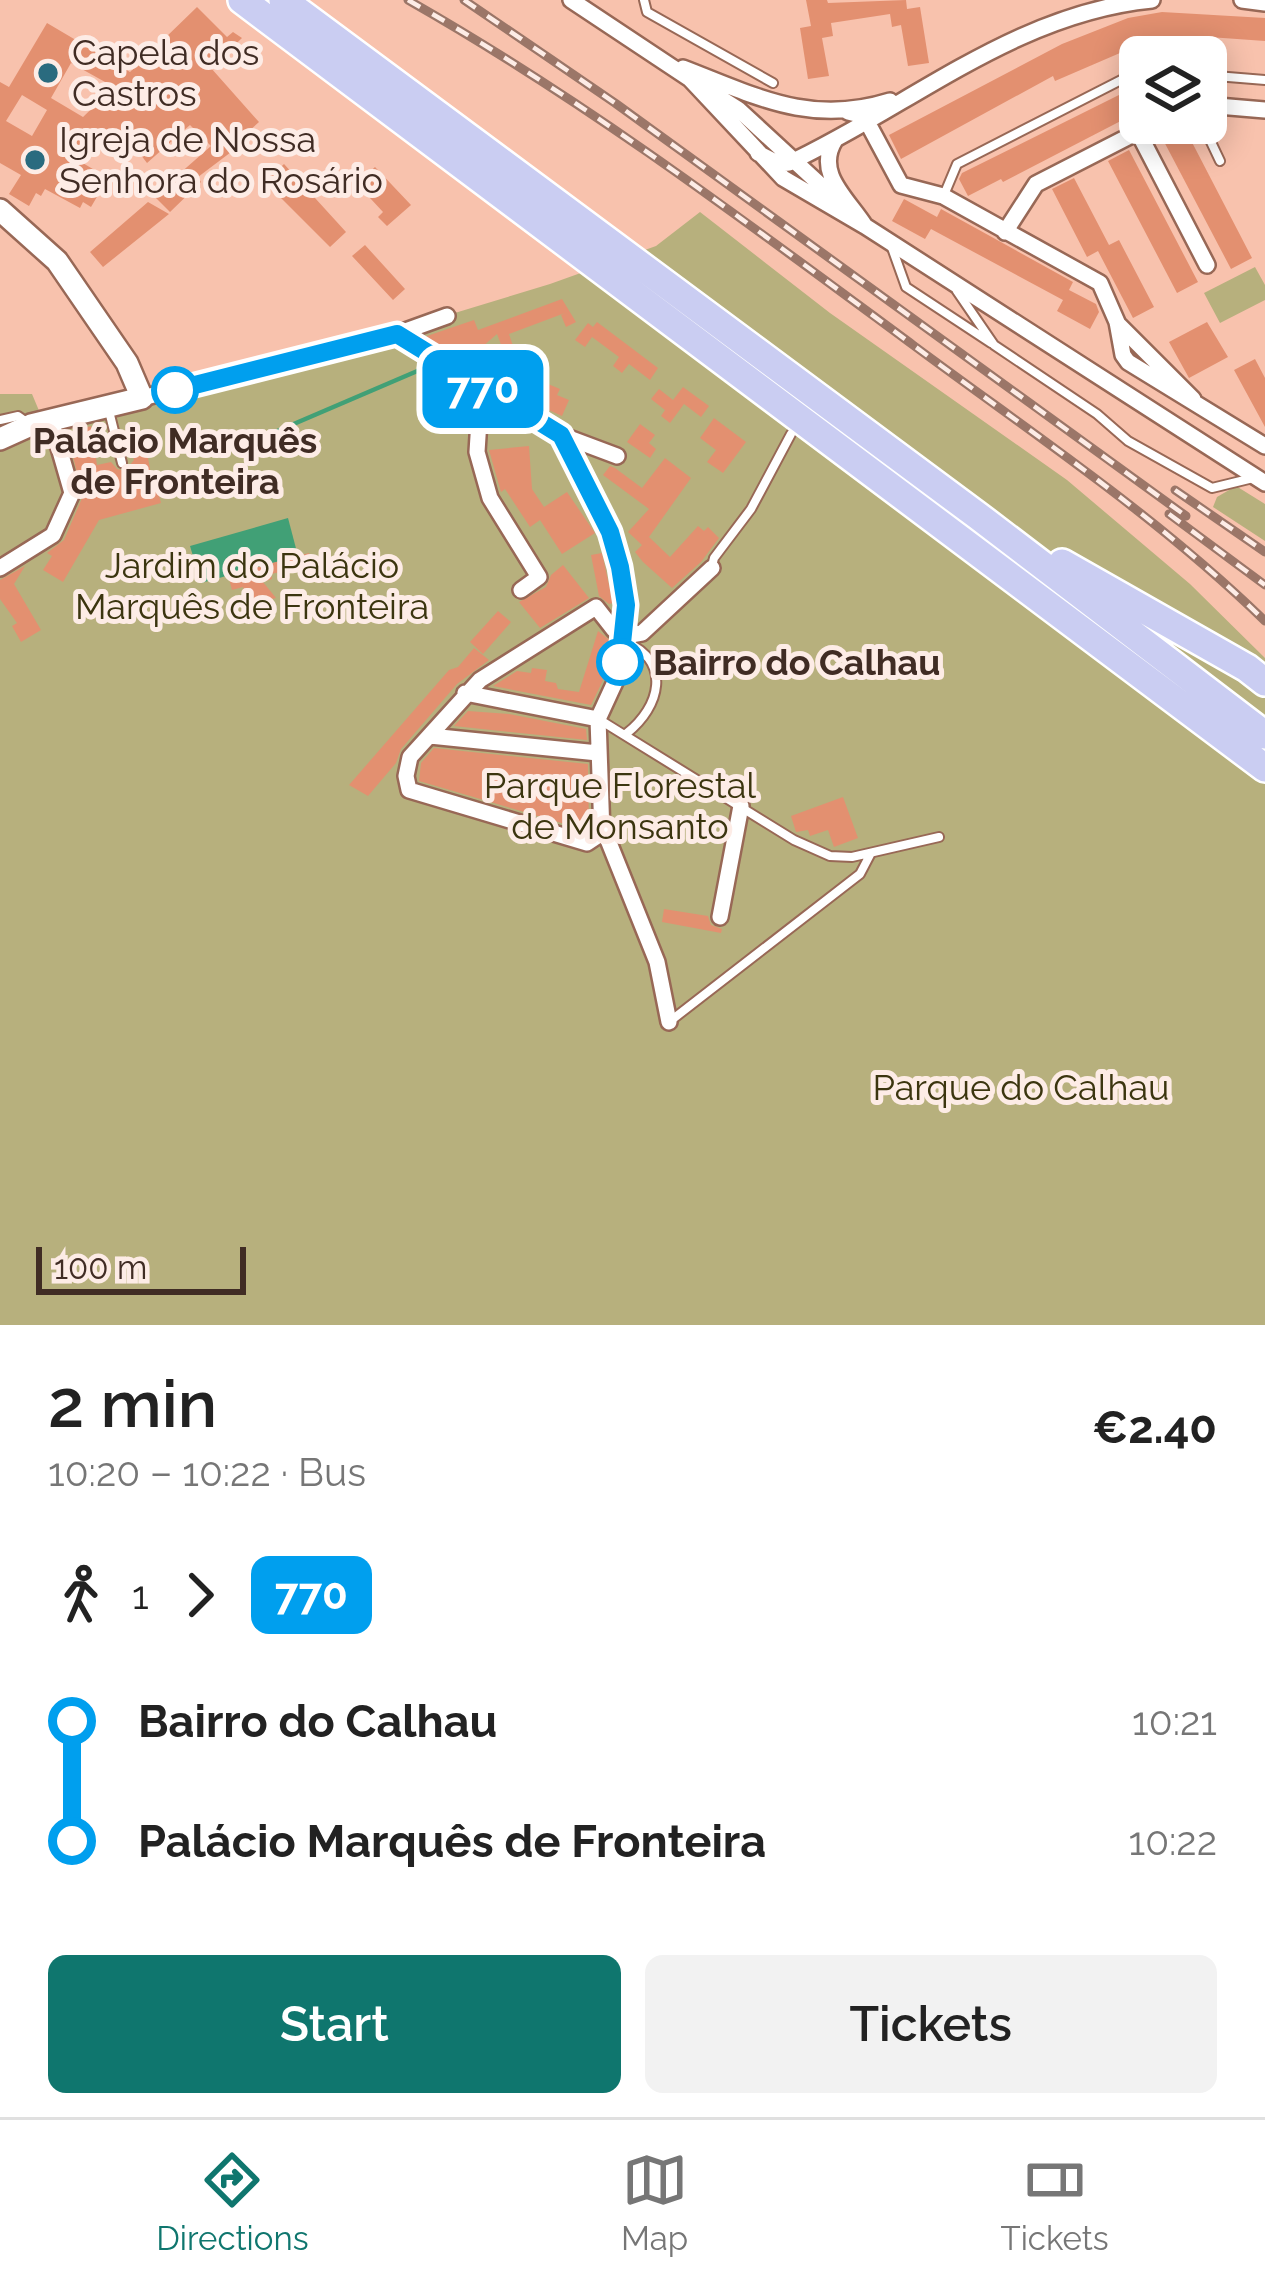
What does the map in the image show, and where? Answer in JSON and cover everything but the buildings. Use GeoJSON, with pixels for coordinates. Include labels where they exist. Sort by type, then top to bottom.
{"type":"FeatureCollection","features":[{"type":"Feature","properties":{"kind":"highway"},"geometry":{"type":"LineString","coordinates":[[242,0],[1265,768]]}},
{"type":"Feature","properties":{"kind":"highway"},"geometry":{"type":"LineString","coordinates":[[283,0],[1265,735]]}},
{"type":"Feature","properties":{"kind":"highway"},"geometry":{"type":"LineString","coordinates":[[978,516],[1265,682]]}},
{"type":"Feature","properties":{"kind":"street"},"geometry":{"type":"LineString","coordinates":[[571,0],[738,109],[827,190],[853,207]]}},
{"type":"Feature","properties":{"kind":"street"},"geometry":{"type":"LineString","coordinates":[[1242,0],[1265,3]]}},
{"type":"Feature","properties":{"kind":"street"},"geometry":{"type":"LineString","coordinates":[[758,153],[779,164],[795,161],[916,91],[1046,26],[1142,1]]}},
{"type":"Feature","properties":{"kind":"street"},"geometry":{"type":"LineString","coordinates":[[663,60],[792,108],[861,114],[901,185],[943,196],[1100,283],[1128,362],[1265,446]]}},
{"type":"Feature","properties":{"kind":"street"},"geometry":{"type":"LineString","coordinates":[[690,79],[783,178],[1260,480]]}},
{"type":"Feature","properties":{"kind":"street"},"geometry":{"type":"LineString","coordinates":[[848,112],[916,91]]}},
{"type":"Feature","properties":{"kind":"street"},"geometry":{"type":"LineString","coordinates":[[1227,107],[1265,110]]}},
{"type":"Feature","properties":{"kind":"street"},"geometry":{"type":"LineString","coordinates":[[835,140],[827,169],[865,226]]}},
{"type":"Feature","properties":{"kind":"street"},"geometry":{"type":"LineString","coordinates":[[1006,232],[1036,184],[1119,142]]}},
{"type":"Feature","properties":{"kind":"street"},"geometry":{"type":"LineString","coordinates":[[1144,144],[1208,265]]}},
{"type":"Feature","properties":{"kind":"street"},"geometry":{"type":"LineString","coordinates":[[0,211],[57,261],[127,363],[142,398]]}},
{"type":"Feature","properties":{"kind":"street"},"geometry":{"type":"LineString","coordinates":[[0,439],[41,423],[397,334],[447,316]]}},
{"type":"Feature","properties":{"kind":"street"},"geometry":{"type":"LineString","coordinates":[[397,334],[561,435],[616,456]]}},
{"type":"Feature","properties":{"kind":"street"},"geometry":{"type":"LineString","coordinates":[[482,389],[477,452],[490,498],[539,577],[521,590]]}},
{"type":"Feature","properties":{"kind":"street"},"geometry":{"type":"LineString","coordinates":[[0,568],[53,536],[72,493],[41,423]]}},
{"type":"Feature","properties":{"kind":"street"},"geometry":{"type":"LineString","coordinates":[[561,435],[610,532],[626,605],[615,682],[598,719],[602,833],[657,962],[669,1022]]}},
{"type":"Feature","properties":{"kind":"street"},"geometry":{"type":"LineString","coordinates":[[602,833],[587,843],[409,790],[410,758],[465,693],[596,607],[614,630],[625,636],[642,633],[712,568]]}},
{"type":"Feature","properties":{"kind":"street"},"geometry":{"type":"LineString","coordinates":[[465,693],[598,719]]}},
{"type":"Feature","properties":{"kind":"street"},"geometry":{"type":"LineString","coordinates":[[430,736],[598,753]]}},
{"type":"Feature","properties":{"kind":"street"},"geometry":{"type":"LineString","coordinates":[[720,916],[741,806]]}},
{"type":"Feature","properties":{"kind":"lane"},"geometry":{"type":"LineString","coordinates":[[644,0],[647,12],[773,83]]}},
{"type":"Feature","properties":{"kind":"lane"},"geometry":{"type":"LineString","coordinates":[[734,88],[743,64]]}},
{"type":"Feature","properties":{"kind":"lane"},"geometry":{"type":"LineString","coordinates":[[1227,77],[1265,80]]}},
{"type":"Feature","properties":{"kind":"lane"},"geometry":{"type":"LineString","coordinates":[[943,196],[957,164],[1119,83]]}},
{"type":"Feature","properties":{"kind":"lane"},"geometry":{"type":"LineString","coordinates":[[1212,144],[1220,161]]}},
{"type":"Feature","properties":{"kind":"lane"},"geometry":{"type":"LineString","coordinates":[[890,244],[906,287],[1097,414],[1128,441],[1205,485],[1219,488],[1260,480]]}},
{"type":"Feature","properties":{"kind":"lane"},"geometry":{"type":"LineString","coordinates":[[953,284],[994,345]]}},
{"type":"Feature","properties":{"kind":"lane"},"geometry":{"type":"LineString","coordinates":[[107,406],[122,463]]}},
{"type":"Feature","properties":{"kind":"lane"},"geometry":{"type":"LineString","coordinates":[[0,420],[18,416],[41,423]]}},
{"type":"Feature","properties":{"kind":"lane"},"geometry":{"type":"LineString","coordinates":[[712,568],[714,558],[751,509],[791,434]]}},
{"type":"Feature","properties":{"kind":"lane"},"geometry":{"type":"LineString","coordinates":[[625,636],[656,668],[658,681],[647,712],[626,733]]}},
{"type":"Feature","properties":{"kind":"lane"},"geometry":{"type":"LineString","coordinates":[[598,719],[794,841],[830,856],[846,858],[940,836]]}},
{"type":"Feature","properties":{"kind":"lane"},"geometry":{"type":"LineString","coordinates":[[669,1022],[860,874],[871,852]]}},
{"type":"Feature","properties":{"kind":"green space","name":"Parque Florestal de Monsanto"},"geometry":{"type":"Polygon","coordinates":[[[700,212],[830,313],[1067,480],[1190,584],[1265,658],[1265,1325],[0,1325],[0,394],[32,394],[45,425],[550,284],[656,246],[700,212]]]}},
{"type":"Feature","properties":{"kind":"green space"},"geometry":{"type":"Polygon","coordinates":[[[1255,267],[1265,285],[1265,300],[1220,323],[1204,293],[1255,267]]]}},
{"type":"Feature","properties":{"kind":"green space"},"geometry":{"type":"Polygon","coordinates":[[[1236,486],[1265,504],[1265,541],[1213,507],[1217,497],[1236,486]]]}},
{"type":"Feature","properties":{"kind":"shaded area"},"geometry":{"type":"Polygon","coordinates":[[[288,518],[298,556],[201,583],[190,546],[288,518]]]}},
{"type":"Feature","properties":{"kind":"waterway"},"geometry":{"type":"LineString","coordinates":[[275,432],[422,369]]}},
{"type":"Feature","properties":{"kind":"railway"},"geometry":{"type":"LineString","coordinates":[[408,0],[539,80],[728,209],[1093,477],[1265,621]]}},
{"type":"Feature","properties":{"kind":"railway"},"geometry":{"type":"LineString","coordinates":[[464,0],[615,103],[1186,516]]}},
{"type":"Feature","properties":{"kind":"railway"},"geometry":{"type":"LineString","coordinates":[[1175,490],[1265,552]]}},
{"type":"Feature","properties":{"kind":"railway"},"geometry":{"type":"LineString","coordinates":[[1169,514],[1265,585]]}},
{"type":"Feature","properties":{"kind":"bus line","name":"770"},"geometry":{"type":"LineString","coordinates":[[175,390],[397,334],[561,435],[610,532],[620,567],[626,605],[620,662]]}},
{"type":"Feature","properties":{"kind":"place","name":"Capela dos Castros"},"geometry":{"type":"Point","coordinates":[48,73]}},
{"type":"Feature","properties":{"kind":"place","name":"Igreja de Nossa Senhora do Rosário"},"geometry":{"type":"Point","coordinates":[35,160]}},
{"type":"Feature","properties":{"kind":"place","name":"Palácio Marquês de Fronteira"},"geometry":{"type":"Point","coordinates":[175,390]}},
{"type":"Feature","properties":{"kind":"place","name":"Bairro do Calhau"},"geometry":{"type":"Point","coordinates":[620,662]}},
{"type":"Feature","properties":{"kind":"park label","name":"Jardim do Palácio Marquês de Fronteira"},"geometry":{"type":"Point","coordinates":[252,586]}},
{"type":"Feature","properties":{"kind":"park label","name":"Parque do Calhau"},"geometry":{"type":"Point","coordinates":[1021,1087]}}]}
